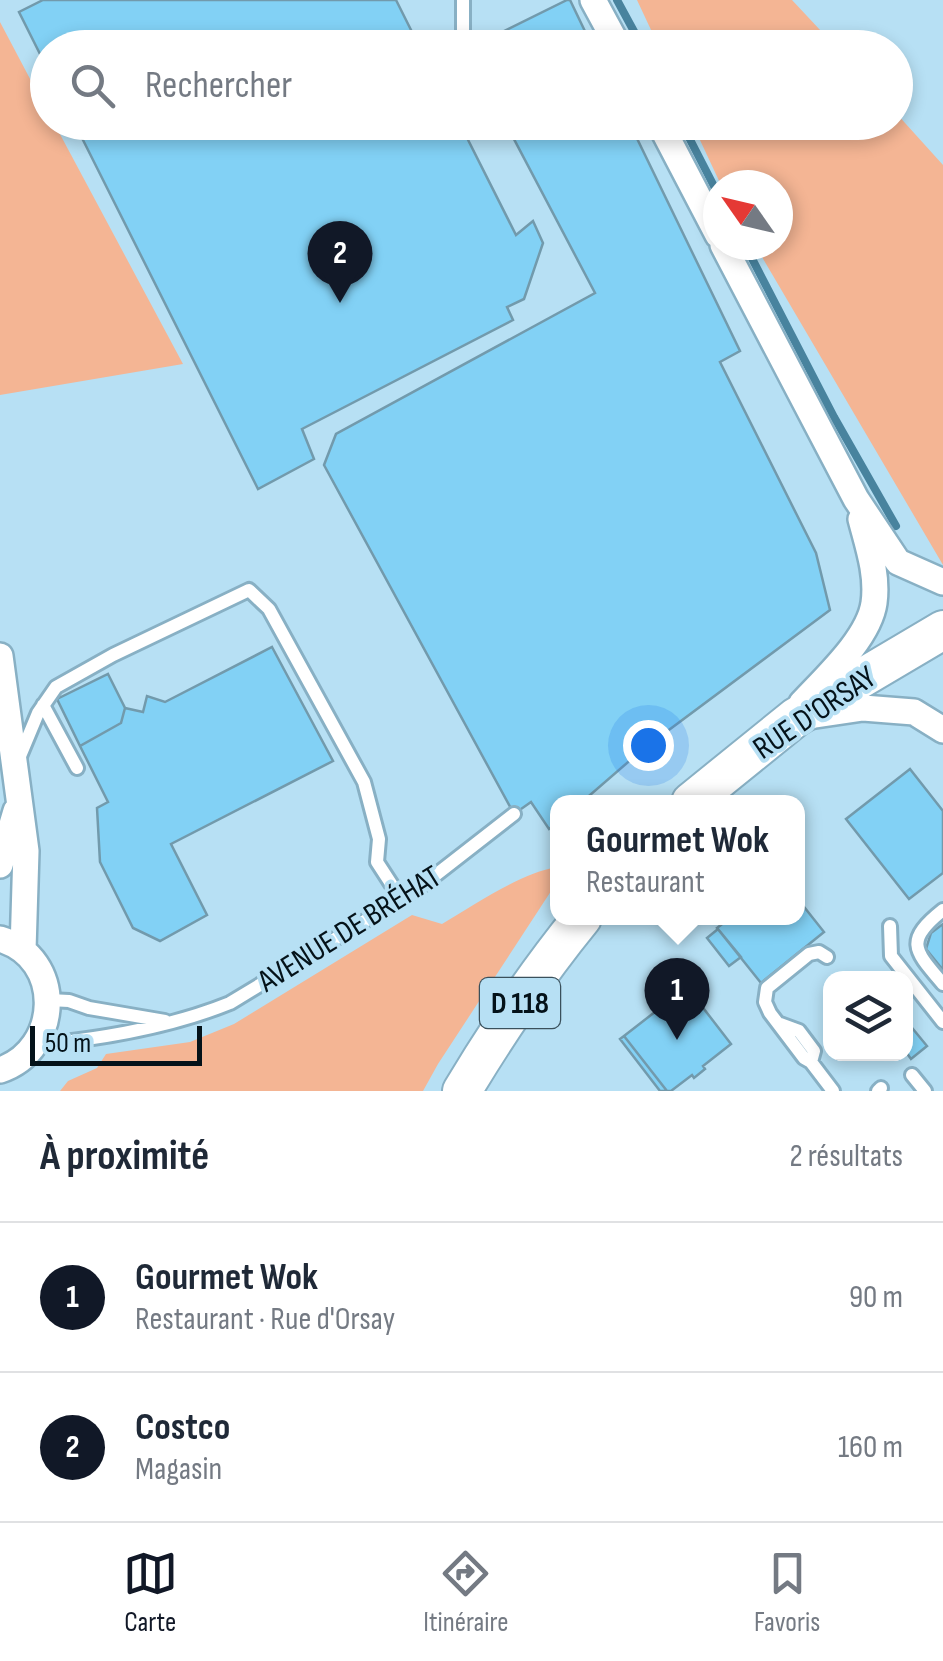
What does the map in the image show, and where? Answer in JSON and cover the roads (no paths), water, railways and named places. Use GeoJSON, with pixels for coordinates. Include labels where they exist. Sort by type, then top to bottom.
{"type":"FeatureCollection","features":[{"type":"Feature","properties":{"kind":"main road","name":"RUE D'ORSAY"},"geometry":{"type":"LineString","coordinates":[[701,795],[785,726],[943,630]]}},
{"type":"Feature","properties":{"kind":"main road","name":"D 118"},"geometry":{"type":"LineString","coordinates":[[462,1091],[576,925]]}},
{"type":"Feature","properties":{"kind":"street"},"geometry":{"type":"LineString","coordinates":[[594,0],[610,30]]}},
{"type":"Feature","properties":{"kind":"street"},"geometry":{"type":"LineString","coordinates":[[668,140],[703,207]]}},
{"type":"Feature","properties":{"kind":"street"},"geometry":{"type":"LineString","coordinates":[[731,260],[856,500],[898,562],[943,582]]}},
{"type":"Feature","properties":{"kind":"street"},"geometry":{"type":"LineString","coordinates":[[785,726],[863,631],[874,605],[874,567],[856,500]]}},
{"type":"Feature","properties":{"kind":"street"},"geometry":{"type":"LineString","coordinates":[[0,656],[26,851],[12,944],[41,972],[49,1000],[48,1016],[18,1059],[9,1091]]}},
{"type":"Feature","properties":{"kind":"street"},"geometry":{"type":"LineString","coordinates":[[785,726],[863,708],[914,712],[943,730]]}},
{"type":"Feature","properties":{"kind":"street"},"geometry":{"type":"LineString","coordinates":[[0,865],[19,802]]}},
{"type":"Feature","properties":{"kind":"lane"},"geometry":{"type":"LineString","coordinates":[[463,0],[463,30]]}},
{"type":"Feature","properties":{"kind":"lane"},"geometry":{"type":"LineString","coordinates":[[15,768],[43,705],[56,687],[249,590],[269,608],[364,782],[379,839],[377,862],[401,899]]}},
{"type":"Feature","properties":{"kind":"lane"},"geometry":{"type":"LineString","coordinates":[[43,705],[77,768]]}},
{"type":"Feature","properties":{"kind":"lane","name":"AVENUE DE BRÉHAT"},"geometry":{"type":"LineString","coordinates":[[18,1059],[85,1040],[173,1023],[230,1003],[420,888],[514,814]]}},
{"type":"Feature","properties":{"kind":"lane"},"geometry":{"type":"LineString","coordinates":[[943,910],[917,936],[917,949],[943,984]]}},
{"type":"Feature","properties":{"kind":"lane"},"geometry":{"type":"LineString","coordinates":[[890,926],[891,956],[943,1022]]}},
{"type":"Feature","properties":{"kind":"lane"},"geometry":{"type":"LineString","coordinates":[[826,957],[819,952],[809,954],[767,988],[766,1002],[778,1024],[833,1091]]}},
{"type":"Feature","properties":{"kind":"lane","name":"AVENUE DE BRÉHAT"},"geometry":{"type":"LineString","coordinates":[[49,1000],[173,1023]]}},
{"type":"Feature","properties":{"kind":"lane"},"geometry":{"type":"LineString","coordinates":[[912,1075],[924,1091]]}},
{"type":"Feature","properties":{"kind":"waterway"},"geometry":{"type":"LineString","coordinates":[[617,0],[633,30]]}},
{"type":"Feature","properties":{"kind":"waterway"},"geometry":{"type":"LineString","coordinates":[[690,140],[706,170]]}},
{"type":"Feature","properties":{"kind":"waterway"},"geometry":{"type":"LineString","coordinates":[[753,260],[896,526]]}},
{"type":"Feature","properties":{"kind":"place","name":"Costco"},"geometry":{"type":"Point","coordinates":[340,303]}},
{"type":"Feature","properties":{"kind":"place","name":"Gourmet Wok"},"geometry":{"type":"Point","coordinates":[677,1040]}}]}
